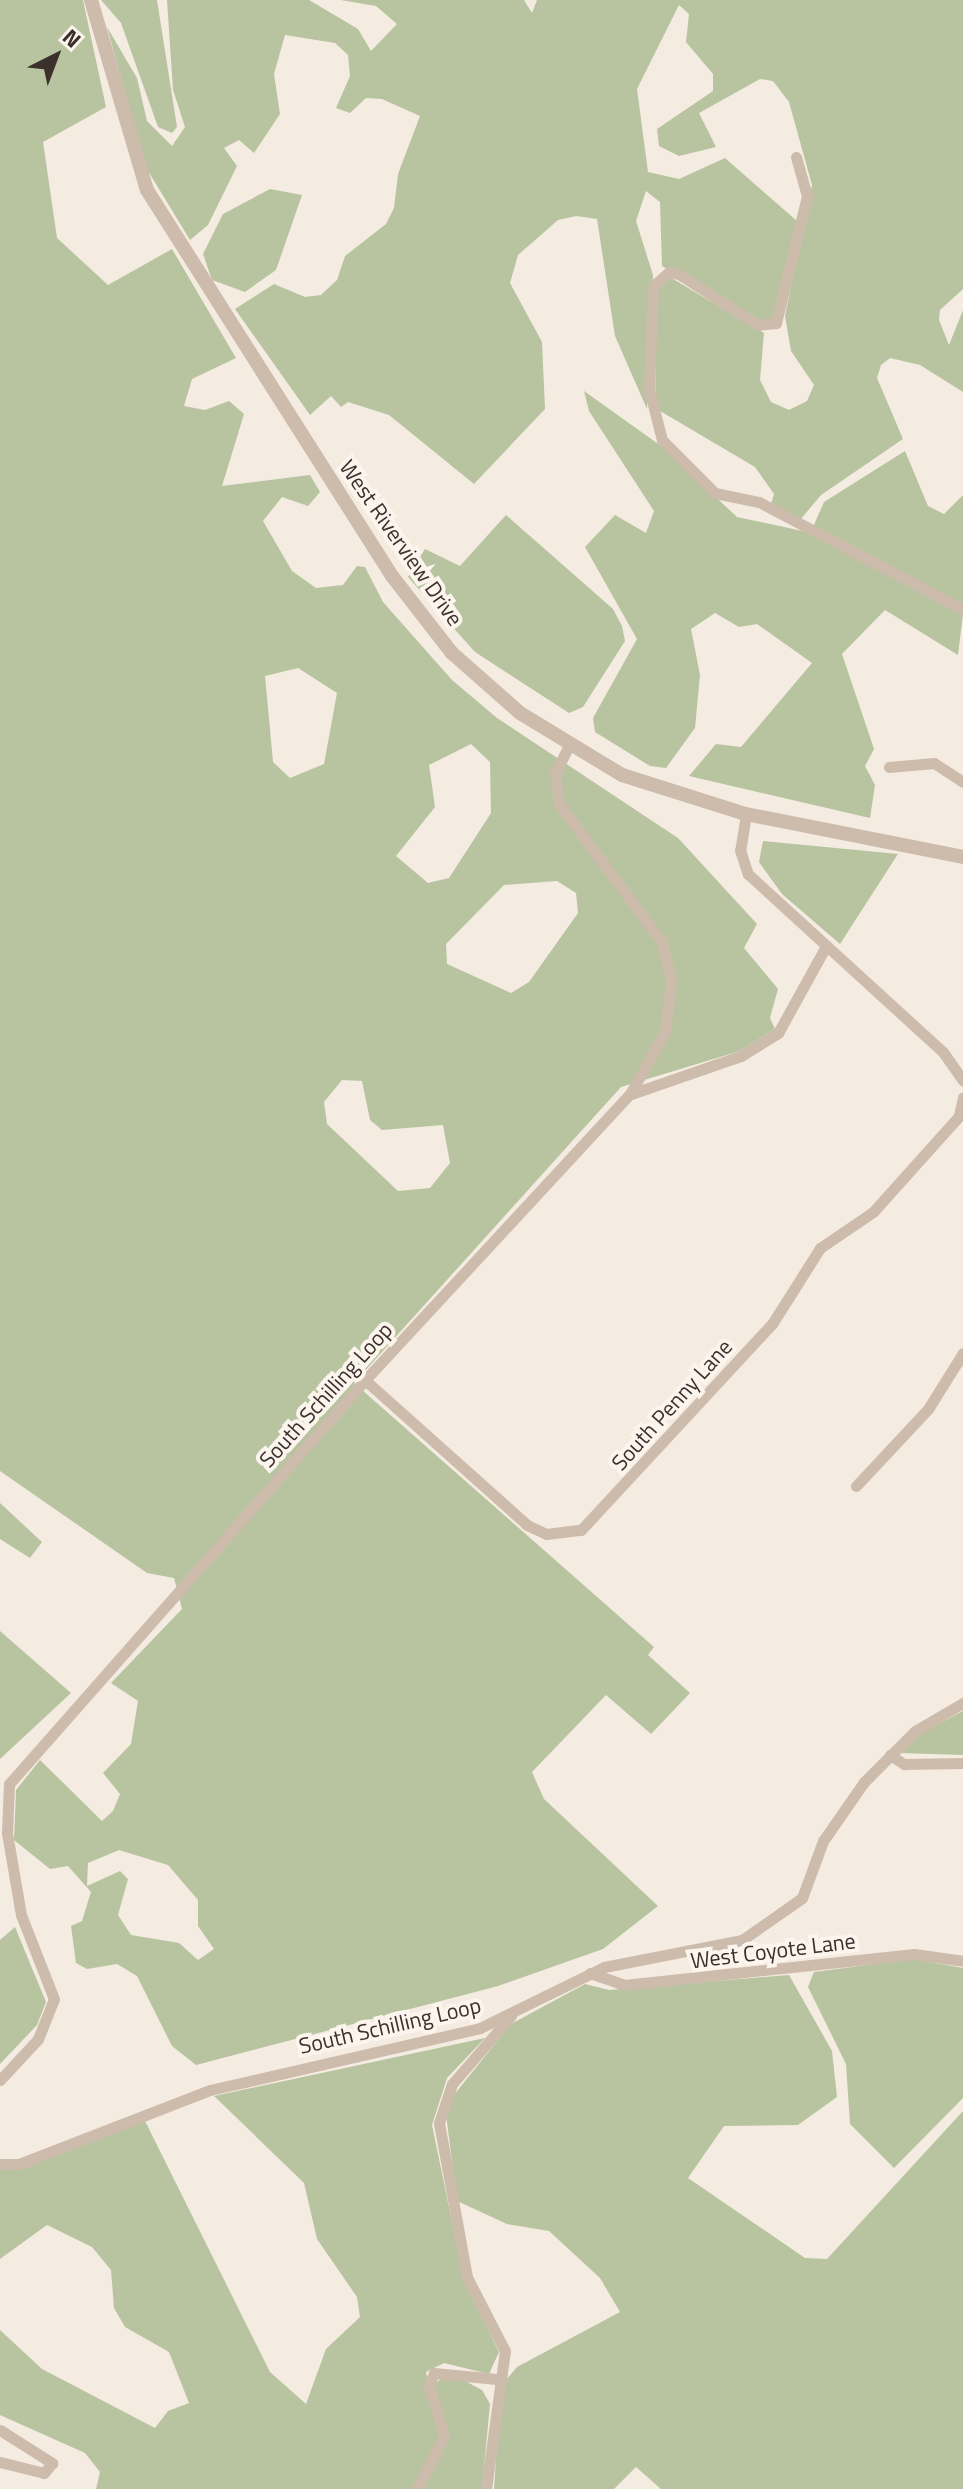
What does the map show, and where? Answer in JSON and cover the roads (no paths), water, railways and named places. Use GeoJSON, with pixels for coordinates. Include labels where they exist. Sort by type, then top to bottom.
{"type":"FeatureCollection","features":[{"type":"Feature","properties":{"kind":"street","name":"West Riverview Drive"},"geometry":{"type":"LineString","coordinates":[[91,0],[147,190],[375,551],[452,653],[569,746],[667,792],[746,814],[963,857]]}},
{"type":"Feature","properties":{"kind":"street"},"geometry":{"type":"LineString","coordinates":[[796,157],[807,196],[776,323],[758,325],[679,274],[669,272],[653,286],[649,389],[662,440],[715,493],[759,502],[963,609]]}},
{"type":"Feature","properties":{"kind":"street","name":"South Schilling Loop"},"geometry":{"type":"LineString","coordinates":[[0,2080],[38,2039],[54,1999],[21,1915],[7,1833],[9,1784],[365,1380],[630,1094],[665,1032],[668,963],[653,923],[559,804],[555,773],[569,746]]}},
{"type":"Feature","properties":{"kind":"street"},"geometry":{"type":"LineString","coordinates":[[889,767],[934,763],[963,782]]}},
{"type":"Feature","properties":{"kind":"street"},"geometry":{"type":"LineString","coordinates":[[746,814],[740,850],[748,874],[943,1052],[963,1081]]}},
{"type":"Feature","properties":{"kind":"street"},"geometry":{"type":"LineString","coordinates":[[630,1094],[741,1056],[778,1033],[826,946]]}},
{"type":"Feature","properties":{"kind":"street","name":"South Penny Lane"},"geometry":{"type":"LineString","coordinates":[[365,1380],[527,1525],[546,1534],[581,1530],[772,1324],[820,1248],[873,1212],[959,1116],[963,1097]]}},
{"type":"Feature","properties":{"kind":"street"},"geometry":{"type":"LineString","coordinates":[[856,1486],[928,1409],[963,1353]]}},
{"type":"Feature","properties":{"kind":"street","name":"South Schilling Loop"},"geometry":{"type":"LineString","coordinates":[[0,2164],[19,2164],[210,2090],[451,2037],[511,2016],[590,1973],[729,1944],[790,1913],[839,1812],[890,1755],[963,1703]]}},
{"type":"Feature","properties":{"kind":"street"},"geometry":{"type":"LineString","coordinates":[[890,1755],[904,1764],[963,1763]]}},
{"type":"Feature","properties":{"kind":"street","name":"West Coyote Lane"},"geometry":{"type":"LineString","coordinates":[[590,1973],[624,1985],[914,1954],[963,1961]]}},
{"type":"Feature","properties":{"kind":"street"},"geometry":{"type":"LineString","coordinates":[[486,2489],[497,2379],[505,2351],[467,2277],[439,2123],[452,2084],[511,2016]]}},
{"type":"Feature","properties":{"kind":"street"},"geometry":{"type":"LineString","coordinates":[[417,2489],[444,2436],[429,2385],[434,2373],[497,2379]]}},
{"type":"Feature","properties":{"kind":"street"},"geometry":{"type":"LineString","coordinates":[[0,2430],[52,2463],[44,2473],[0,2462]]}}]}
